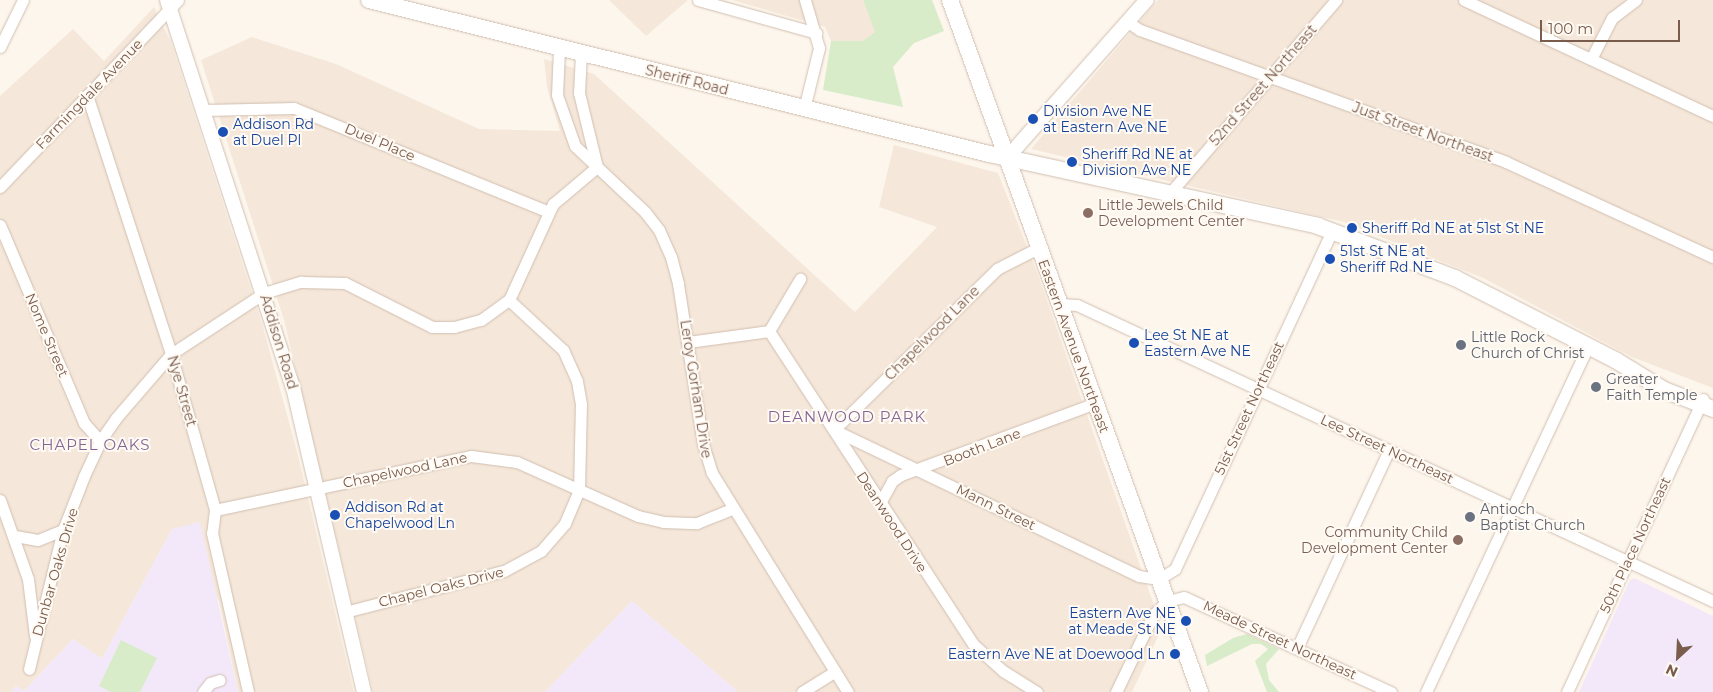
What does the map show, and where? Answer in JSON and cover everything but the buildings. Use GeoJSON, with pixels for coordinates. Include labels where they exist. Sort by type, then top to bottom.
{"type":"FeatureCollection","features":[{"type":"Feature","properties":{"kind":"main road","name":"Sheriff Road"},"geometry":{"type":"LineString","coordinates":[[369,0],[1007,158],[1280,217],[1317,232],[1332,231],[1455,278],[1588,346],[1658,384],[1664,390],[1707,404]]}},
{"type":"Feature","properties":{"kind":"main road","name":"Eastern Avenue Northeast"},"geometry":{"type":"LineString","coordinates":[[950,0],[1038,248],[1200,692]]}},
{"type":"Feature","properties":{"kind":"street"},"geometry":{"type":"LineString","coordinates":[[0,47],[23,0]]}},
{"type":"Feature","properties":{"kind":"street"},"geometry":{"type":"LineString","coordinates":[[698,0],[816,33]]}},
{"type":"Feature","properties":{"kind":"street"},"geometry":{"type":"LineString","coordinates":[[804,109],[818,55],[816,33],[805,0]]}},
{"type":"Feature","properties":{"kind":"street"},"geometry":{"type":"LineString","coordinates":[[1007,158],[1147,0]]}},
{"type":"Feature","properties":{"kind":"street","name":"52nd Street Northeast"},"geometry":{"type":"LineString","coordinates":[[1170,193],[1336,0]]}},
{"type":"Feature","properties":{"kind":"street"},"geometry":{"type":"LineString","coordinates":[[1464,0],[1486,4],[1591,59],[1713,116]]}},
{"type":"Feature","properties":{"kind":"street"},"geometry":{"type":"LineString","coordinates":[[1591,59],[1612,18],[1636,0]]}},
{"type":"Feature","properties":{"kind":"street","name":"Farmingdale Avenue"},"geometry":{"type":"LineString","coordinates":[[0,187],[172,3]]}},
{"type":"Feature","properties":{"kind":"street","name":"Addison Road"},"geometry":{"type":"LineString","coordinates":[[172,3],[204,110],[293,387],[364,692]]}},
{"type":"Feature","properties":{"kind":"street","name":"Just Street Northeast"},"geometry":{"type":"LineString","coordinates":[[1128,22],[1140,30],[1506,162],[1713,257]]}},
{"type":"Feature","properties":{"kind":"street","name":"Leroy Gorham Drive"},"geometry":{"type":"LineString","coordinates":[[558,48],[556,84],[562,115],[575,146],[645,212],[663,237],[676,274],[708,465],[731,509],[848,692]]}},
{"type":"Feature","properties":{"kind":"street"},"geometry":{"type":"LineString","coordinates":[[509,300],[549,212],[558,198],[597,167],[579,93],[581,54]]}},
{"type":"Feature","properties":{"kind":"street","name":"Nye Street"},"geometry":{"type":"LineString","coordinates":[[87,95],[171,354],[215,510],[212,533],[248,692]]}},
{"type":"Feature","properties":{"kind":"street","name":"Duel Place"},"geometry":{"type":"LineString","coordinates":[[204,110],[294,108],[549,212]]}},
{"type":"Feature","properties":{"kind":"street","name":"Nome Street"},"geometry":{"type":"LineString","coordinates":[[0,225],[84,423],[100,441]]}},
{"type":"Feature","properties":{"kind":"street","name":"51st Street Northeast"},"geometry":{"type":"LineString","coordinates":[[1160,579],[1175,568],[1332,231]]}},
{"type":"Feature","properties":{"kind":"street","name":"Chapelwood Lane"},"geometry":{"type":"LineString","coordinates":[[834,430],[997,269],[1038,248]]}},
{"type":"Feature","properties":{"kind":"street"},"geometry":{"type":"LineString","coordinates":[[688,342],[769,331],[800,279]]}},
{"type":"Feature","properties":{"kind":"street","name":"Dunbar Oaks Drive"},"geometry":{"type":"LineString","coordinates":[[29,669],[63,530],[100,441],[171,354],[264,293],[301,282],[338,282],[357,288],[420,324],[442,328],[481,320],[509,300]]}},
{"type":"Feature","properties":{"kind":"street","name":"Chapel Oaks Drive"},"geometry":{"type":"LineString","coordinates":[[346,612],[465,583],[518,566],[556,537],[579,490],[581,404],[577,381],[563,350],[509,300]]}},
{"type":"Feature","properties":{"kind":"street","name":"Lee Street Northeast"},"geometry":{"type":"LineString","coordinates":[[1060,304],[1077,305],[1713,601]]}},
{"type":"Feature","properties":{"kind":"street","name":"Deanwood Drive"},"geometry":{"type":"LineString","coordinates":[[769,331],[973,644],[1003,671],[1037,692]]}},
{"type":"Feature","properties":{"kind":"street"},"geometry":{"type":"LineString","coordinates":[[1426,692],[1588,346]]}},
{"type":"Feature","properties":{"kind":"street","name":"Booth Lane"},"geometry":{"type":"LineString","coordinates":[[880,503],[892,481],[1096,403]]}},
{"type":"Feature","properties":{"kind":"street","name":"50th Place Northeast"},"geometry":{"type":"LineString","coordinates":[[1566,692],[1628,561],[1707,404]]}},
{"type":"Feature","properties":{"kind":"street","name":"Mann Street"},"geometry":{"type":"LineString","coordinates":[[834,430],[1139,576],[1160,579]]}},
{"type":"Feature","properties":{"kind":"street"},"geometry":{"type":"LineString","coordinates":[[1297,648],[1389,450]]}},
{"type":"Feature","properties":{"kind":"street","name":"Chapelwood Lane"},"geometry":{"type":"LineString","coordinates":[[215,510],[471,456],[517,462],[638,516],[663,522],[697,523],[731,509]]}},
{"type":"Feature","properties":{"kind":"street"},"geometry":{"type":"LineString","coordinates":[[0,500],[15,536],[28,578],[36,639]]}},
{"type":"Feature","properties":{"kind":"street"},"geometry":{"type":"LineString","coordinates":[[15,536],[38,540],[63,530]]}},
{"type":"Feature","properties":{"kind":"street","name":"Meade Street Northeast"},"geometry":{"type":"LineString","coordinates":[[1167,601],[1184,597],[1391,692]]}},
{"type":"Feature","properties":{"kind":"street"},"geometry":{"type":"LineString","coordinates":[[1116,692],[1153,615],[1167,601]]}},
{"type":"Feature","properties":{"kind":"street"},"geometry":{"type":"LineString","coordinates":[[802,692],[835,670]]}},
{"type":"Feature","properties":{"kind":"street"},"geometry":{"type":"LineString","coordinates":[[203,692],[210,683],[220,680]]}},
{"type":"Feature","properties":{"kind":"shaded area"},"geometry":{"type":"Polygon","coordinates":[[[609,0],[688,0],[646,36],[609,0]]]}},
{"type":"Feature","properties":{"kind":"shaded area"},"geometry":{"type":"Polygon","coordinates":[[[732,0],[863,0],[876,32],[863,41],[831,41],[825,27],[732,0]]]}},
{"type":"Feature","properties":{"kind":"shaded area"},"geometry":{"type":"Polygon","coordinates":[[[1158,0],[1713,0],[1713,388],[1632,357],[1483,278],[1344,222],[1031,149],[1158,0]]]}},
{"type":"Feature","properties":{"kind":"shaded area"},"geometry":{"type":"Polygon","coordinates":[[[154,7],[171,42],[263,327],[298,455],[354,692],[238,692],[219,601],[172,529],[102,659],[73,639],[24,691],[16,686],[11,692],[0,692],[0,96],[73,29],[104,61],[154,7]]]}},
{"type":"Feature","properties":{"kind":"shaded area"},"geometry":{"type":"Polygon","coordinates":[[[252,37],[336,64],[479,129],[560,131],[547,87],[544,59],[594,74],[855,312],[937,227],[879,207],[894,145],[998,173],[1037,272],[1162,628],[1132,692],[738,692],[632,601],[545,692],[373,692],[284,320],[201,60],[252,37]]]}},
{"type":"Feature","properties":{"kind":"shaded area"},"geometry":{"type":"Polygon","coordinates":[[[200,522],[238,692],[11,692],[16,686],[24,691],[73,639],[102,659],[172,529],[200,522]]]}},
{"type":"Feature","properties":{"kind":"shaded area"},"geometry":{"type":"Polygon","coordinates":[[[1634,578],[1713,616],[1713,692],[1579,692],[1630,580],[1634,578]]]}},
{"type":"Feature","properties":{"kind":"shaded area"},"geometry":{"type":"Polygon","coordinates":[[[632,601],[738,692],[545,692],[632,601]]]}},
{"type":"Feature","properties":{"kind":"green space"},"geometry":{"type":"Polygon","coordinates":[[[863,0],[932,0],[944,31],[914,43],[893,67],[903,107],[823,90],[831,41],[863,41],[875,32],[863,0]]]}},
{"type":"Feature","properties":{"kind":"green space"},"geometry":{"type":"Polygon","coordinates":[[[1247,634],[1279,649],[1266,664],[1269,680],[1279,692],[1267,692],[1255,661],[1268,649],[1261,644],[1252,644],[1207,666],[1205,655],[1233,638],[1247,634]]]}},
{"type":"Feature","properties":{"kind":"green space"},"geometry":{"type":"Polygon","coordinates":[[[121,640],[157,658],[140,692],[111,692],[99,686],[121,640]]]}},
{"type":"Feature","properties":{"kind":"place","name":"Division Ave NE at Eastern Ave NE"},"geometry":{"type":"Point","coordinates":[1033,119]}},
{"type":"Feature","properties":{"kind":"place","name":"Addison Rd at Duel Pl"},"geometry":{"type":"Point","coordinates":[223,132]}},
{"type":"Feature","properties":{"kind":"place","name":"Sheriff Rd NE at Division Ave NE"},"geometry":{"type":"Point","coordinates":[1072,162]}},
{"type":"Feature","properties":{"kind":"place","name":"Little Jewels Child Development Center"},"geometry":{"type":"Point","coordinates":[1088,213]}},
{"type":"Feature","properties":{"kind":"place","name":"Sheriff Rd NE at 51st St NE"},"geometry":{"type":"Point","coordinates":[1352,228]}},
{"type":"Feature","properties":{"kind":"place","name":"51st St NE at Sheriff Rd NE"},"geometry":{"type":"Point","coordinates":[1330,259]}},
{"type":"Feature","properties":{"kind":"place","name":"Lee St NE at Eastern Ave NE"},"geometry":{"type":"Point","coordinates":[1134,343]}},
{"type":"Feature","properties":{"kind":"place","name":"Little Rock Church of Christ"},"geometry":{"type":"Point","coordinates":[1461,345]}},
{"type":"Feature","properties":{"kind":"place","name":"Greater Faith Temple"},"geometry":{"type":"Point","coordinates":[1596,387]}},
{"type":"Feature","properties":{"kind":"place","name":"Addison Rd at Chapelwood Ln"},"geometry":{"type":"Point","coordinates":[335,515]}},
{"type":"Feature","properties":{"kind":"place","name":"Antioch Baptist Church"},"geometry":{"type":"Point","coordinates":[1470,517]}},
{"type":"Feature","properties":{"kind":"place","name":"Community Child Development Center"},"geometry":{"type":"Point","coordinates":[1458,540]}},
{"type":"Feature","properties":{"kind":"place","name":"Eastern Ave NE at Meade St NE"},"geometry":{"type":"Point","coordinates":[1186,621]}},
{"type":"Feature","properties":{"kind":"place","name":"Eastern Ave NE at Doewood Ln"},"geometry":{"type":"Point","coordinates":[1175,654]}},
{"type":"Feature","properties":{"kind":"district","name":"DEANWOOD PARK"},"geometry":{"type":"Point","coordinates":[847,417]}},
{"type":"Feature","properties":{"kind":"district","name":"CHAPEL OAKS"},"geometry":{"type":"Point","coordinates":[90,445]}}]}
